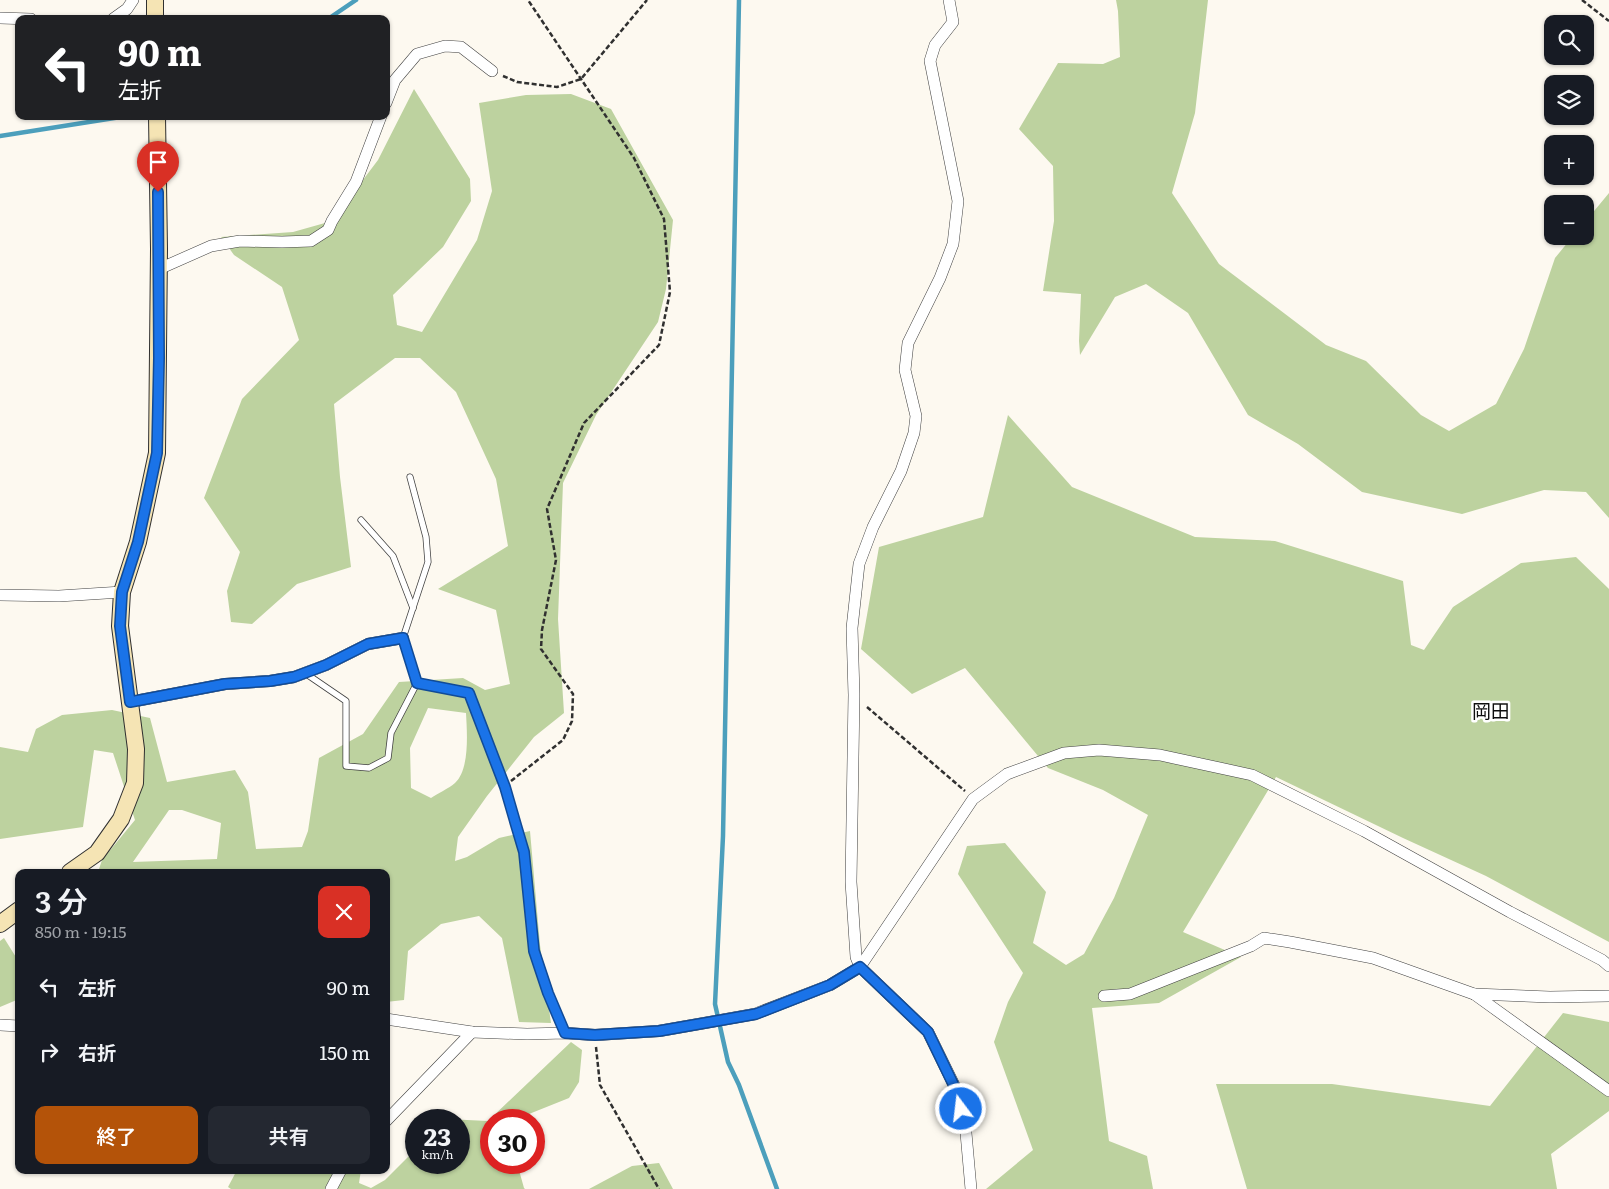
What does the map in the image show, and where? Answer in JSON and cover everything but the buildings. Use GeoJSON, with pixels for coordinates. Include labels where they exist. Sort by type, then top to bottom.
{"type":"FeatureCollection","features":[{"type":"Feature","properties":{"kind":"street"},"geometry":{"type":"LineString","coordinates":[[119,15],[127,9],[134,0]]}},
{"type":"Feature","properties":{"kind":"street"},"geometry":{"type":"LineString","coordinates":[[155,0],[155,15]]}},
{"type":"Feature","properties":{"kind":"street"},"geometry":{"type":"LineString","coordinates":[[949,0],[953,22],[935,45],[930,61],[958,201],[953,244],[940,278],[908,343],[905,370],[916,416],[914,433],[901,471],[873,527],[859,564],[852,628],[854,695],[851,882],[856,957],[860,967],[928,1032],[956,1090],[966,1133],[971,1189]]}},
{"type":"Feature","properties":{"kind":"street"},"geometry":{"type":"LineString","coordinates":[[0,18],[15,18]]}},
{"type":"Feature","properties":{"kind":"street"},"geometry":{"type":"LineString","coordinates":[[390,93],[395,80],[417,54],[445,46],[461,47],[492,71]]}},
{"type":"Feature","properties":{"kind":"street"},"geometry":{"type":"LineString","coordinates":[[74,869],[97,853],[121,819],[134,783],[136,749],[120,626],[122,592],[138,542],[157,453],[159,269],[157,120]]}},
{"type":"Feature","properties":{"kind":"street"},"geometry":{"type":"LineString","coordinates":[[159,269],[212,246],[240,240],[311,241],[328,230],[356,182],[379,120]]}},
{"type":"Feature","properties":{"kind":"street"},"geometry":{"type":"LineString","coordinates":[[0,595],[58,596],[122,592]]}},
{"type":"Feature","properties":{"kind":"street"},"geometry":{"type":"LineString","coordinates":[[130,702],[225,684],[294,677],[368,644],[403,638]]}},
{"type":"Feature","properties":{"kind":"street"},"geometry":{"type":"LineString","coordinates":[[390,1020],[472,1032],[595,1035],[659,1031],[756,1014],[830,985],[860,967],[973,799],[1007,774],[1064,753],[1099,750],[1160,755],[1252,775],[1364,831],[1510,912],[1602,960],[1609,966]]}},
{"type":"Feature","properties":{"kind":"street"},"geometry":{"type":"LineString","coordinates":[[0,924],[15,913]]}},
{"type":"Feature","properties":{"kind":"street"},"geometry":{"type":"LineString","coordinates":[[1104,996],[1130,994],[1251,946],[1264,938],[1290,942],[1373,958],[1474,994],[1609,1091]]}},
{"type":"Feature","properties":{"kind":"street"},"geometry":{"type":"LineString","coordinates":[[1474,994],[1550,997],[1609,996]]}},
{"type":"Feature","properties":{"kind":"street"},"geometry":{"type":"LineString","coordinates":[[0,1025],[15,1026]]}},
{"type":"Feature","properties":{"kind":"street"},"geometry":{"type":"LineString","coordinates":[[390,1117],[472,1032]]}},
{"type":"Feature","properties":{"kind":"street"},"geometry":{"type":"LineString","coordinates":[[331,1189],[339,1174]]}},
{"type":"Feature","properties":{"kind":"lane"},"geometry":{"type":"LineString","coordinates":[[306,673],[346,701],[346,766],[369,768],[388,758],[391,733],[417,683],[403,638],[428,562],[426,537],[410,478]]}},
{"type":"Feature","properties":{"kind":"lane"},"geometry":{"type":"LineString","coordinates":[[361,520],[393,556],[413,608]]}},
{"type":"Feature","properties":{"kind":"lane"},"geometry":{"type":"LineString","coordinates":[[417,683],[469,693],[505,787],[524,852],[534,951],[548,993],[565,1033]]}},
{"type":"Feature","properties":{"kind":"path"},"geometry":{"type":"LineString","coordinates":[[505,787],[563,740],[572,720],[573,694],[541,649],[542,630],[556,560],[546,509],[584,423],[658,345],[670,292],[664,219],[634,158],[528,0]]}},
{"type":"Feature","properties":{"kind":"path"},"geometry":{"type":"LineString","coordinates":[[492,71],[517,82],[557,86],[582,79],[647,0]]}},
{"type":"Feature","properties":{"kind":"path"},"geometry":{"type":"LineString","coordinates":[[1582,0],[1609,21]]}},
{"type":"Feature","properties":{"kind":"path"},"geometry":{"type":"LineString","coordinates":[[854,695],[973,799]]}},
{"type":"Feature","properties":{"kind":"path"},"geometry":{"type":"LineString","coordinates":[[595,1035],[600,1085],[659,1189]]}},
{"type":"Feature","properties":{"kind":"green space"},"geometry":{"type":"Polygon","coordinates":[[[1116,0],[1208,0],[1195,113],[1172,193],[1219,264],[1326,345],[1366,361],[1421,415],[1449,431],[1496,404],[1524,349],[1555,258],[1566,245],[1594,245],[1594,211],[1609,193],[1609,518],[1586,492],[1544,490],[1462,514],[1362,492],[1298,444],[1248,415],[1188,313],[1146,284],[1115,297],[1080,355],[1081,294],[1043,291],[1054,221],[1053,166],[1019,129],[1058,63],[1103,64],[1120,57],[1116,0]]]}},
{"type":"Feature","properties":{"kind":"green space"},"geometry":{"type":"Polygon","coordinates":[[[414,89],[470,179],[471,201],[443,247],[393,295],[397,325],[422,332],[477,240],[492,191],[479,103],[526,95],[571,94],[611,109],[673,220],[666,289],[658,322],[596,415],[563,483],[558,619],[564,713],[534,737],[487,796],[458,837],[455,861],[467,857],[499,838],[530,831],[540,945],[551,1023],[519,1022],[502,938],[479,916],[441,924],[408,951],[404,1000],[390,1002],[390,869],[99,869],[102,860],[135,820],[113,753],[94,750],[83,827],[0,839],[0,747],[28,752],[36,729],[62,715],[112,710],[150,718],[167,782],[235,770],[248,792],[256,849],[302,847],[308,831],[319,758],[363,734],[399,682],[463,678],[485,690],[510,684],[496,610],[438,589],[508,546],[496,479],[456,392],[420,358],[395,358],[334,404],[340,477],[351,567],[297,584],[252,624],[231,622],[227,591],[240,552],[204,498],[242,399],[299,340],[282,287],[234,255],[221,237],[293,232],[332,221],[378,160],[414,89]],[[428,708],[410,748],[411,788],[431,798],[455,783],[460,777],[467,750],[466,713],[428,708]],[[169,810],[133,862],[217,859],[221,823],[182,810],[169,810]]]}},
{"type":"Feature","properties":{"kind":"green space"},"geometry":{"type":"Polygon","coordinates":[[[1008,415],[1072,487],[1195,537],[1275,541],[1403,581],[1411,645],[1424,650],[1453,607],[1521,563],[1576,557],[1609,589],[1609,942],[1486,876],[1276,777],[1183,932],[1241,957],[1159,1003],[1092,1008],[1109,1141],[1147,1156],[1153,1189],[986,1189],[1033,1150],[994,1042],[1008,1002],[1023,973],[958,874],[967,846],[1005,843],[1046,892],[1033,943],[1066,965],[1084,954],[1114,898],[1148,815],[1103,790],[1048,768],[965,668],[912,694],[861,649],[879,547],[983,517],[1008,415]]]}},
{"type":"Feature","properties":{"kind":"green space"},"geometry":{"type":"Polygon","coordinates":[[[4,938],[15,956],[15,1001],[0,1007],[0,941],[4,938]]]}},
{"type":"Feature","properties":{"kind":"green space"},"geometry":{"type":"Polygon","coordinates":[[[1563,1013],[1609,1022],[1609,1111],[1551,1154],[1557,1189],[1247,1189],[1216,1084],[1332,1084],[1490,1106],[1563,1013]]]}},
{"type":"Feature","properties":{"kind":"green space"},"geometry":{"type":"Polygon","coordinates":[[[571,1042],[582,1050],[579,1082],[569,1098],[542,1109],[501,1109],[571,1042]]]}},
{"type":"Feature","properties":{"kind":"green space"},"geometry":{"type":"Polygon","coordinates":[[[470,1120],[480,1121],[480,1174],[520,1174],[525,1189],[231,1189],[228,1187],[235,1174],[360,1174],[359,1183],[371,1188],[385,1180],[405,1160],[405,1174],[470,1174],[470,1120]]]}},
{"type":"Feature","properties":{"kind":"green space"},"geometry":{"type":"Polygon","coordinates":[[[659,1163],[673,1189],[589,1189],[632,1166],[659,1163]]]}},
{"type":"Feature","properties":{"kind":"waterway"},"geometry":{"type":"LineString","coordinates":[[334,15],[356,0]]}},
{"type":"Feature","properties":{"kind":"waterway"},"geometry":{"type":"LineString","coordinates":[[739,0],[723,836],[715,1004],[728,1062],[739,1085],[777,1189]]}},
{"type":"Feature","properties":{"kind":"waterway"},"geometry":{"type":"LineString","coordinates":[[0,136],[102,120]]}},
{"type":"Feature","properties":{"kind":"district","name":"岡田"},"geometry":{"type":"Point","coordinates":[1491,710]}},
{"type":"Feature","properties":{"kind":"route"},"geometry":{"type":"LineString","coordinates":[[158,192],[159,358],[157,453],[138,542],[122,592],[120,626],[130,702],[225,684],[270,681],[294,677],[326,665],[368,644],[403,638],[417,683],[469,693],[476,708],[505,787],[524,852],[534,951],[548,993],[565,1033],[595,1035],[659,1031],[756,1014],[830,985],[860,967],[928,1032],[956,1090],[961,1109]]}}]}
